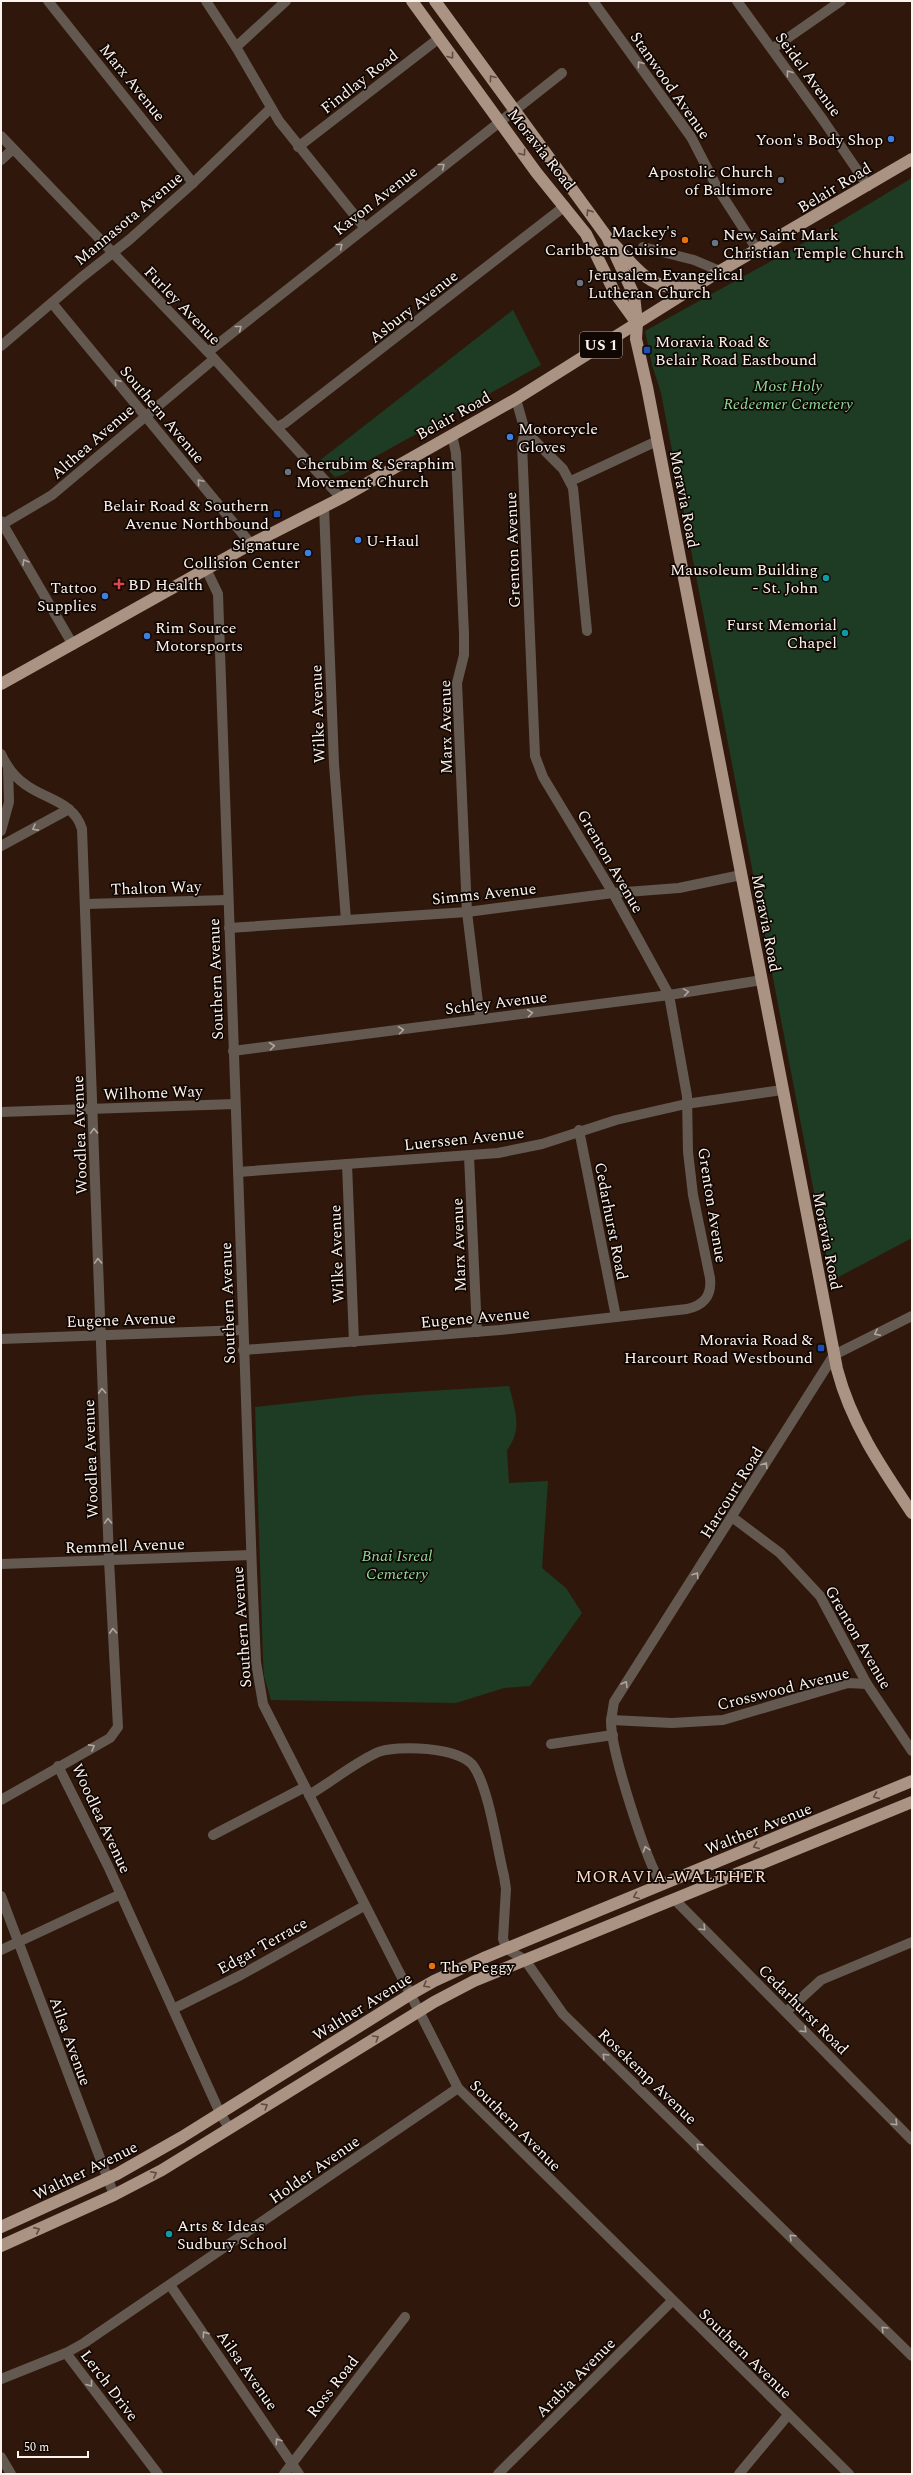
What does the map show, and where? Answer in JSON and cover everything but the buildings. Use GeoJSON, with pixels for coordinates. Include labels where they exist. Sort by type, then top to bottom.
{"type":"FeatureCollection","features":[{"type":"Feature","properties":{"kind":"main road","name":"Moravia Road"},"geometry":{"type":"LineString","coordinates":[[412,1],[438,39],[500,121],[536,172],[565,206],[586,234],[615,293],[637,323]]}},
{"type":"Feature","properties":{"kind":"main road","name":"Moravia Road"},"geometry":{"type":"LineString","coordinates":[[435,1],[607,237],[634,295],[637,323],[636,339],[658,440],[834,1355],[846,1400],[860,1433],[912,1513]]}},
{"type":"Feature","properties":{"kind":"main road","name":"Belair Road"},"geometry":{"type":"LineString","coordinates":[[1,684],[207,571],[251,544],[341,498],[516,399],[698,284],[758,251],[912,159]]}},
{"type":"Feature","properties":{"kind":"main road"},"geometry":{"type":"LineString","coordinates":[[607,237],[645,278],[656,284],[680,288],[698,284]]}},
{"type":"Feature","properties":{"kind":"main road","name":"Walther Avenue"},"geometry":{"type":"LineString","coordinates":[[1,2227],[107,2178],[182,2137],[434,1981],[507,1949],[912,1781]]}},
{"type":"Feature","properties":{"kind":"main road","name":"Walther Avenue"},"geometry":{"type":"LineString","coordinates":[[1,2246],[114,2195],[162,2170],[420,2011],[474,1981],[912,1802]]}},
{"type":"Feature","properties":{"kind":"main road"},"geometry":{"type":"LineString","coordinates":[[662,1885],[675,1900]]}},
{"type":"Feature","properties":{"kind":"street","name":"Marx Avenue"},"geometry":{"type":"LineString","coordinates":[[48,1],[193,183]]}},
{"type":"Feature","properties":{"kind":"street"},"geometry":{"type":"LineString","coordinates":[[206,1],[236,47],[270,108],[298,147],[364,227]]}},
{"type":"Feature","properties":{"kind":"street"},"geometry":{"type":"LineString","coordinates":[[236,47],[286,1]]}},
{"type":"Feature","properties":{"kind":"street","name":"Stanwood Avenue"},"geometry":{"type":"LineString","coordinates":[[594,1],[691,137],[718,190],[758,251]]}},
{"type":"Feature","properties":{"kind":"street","name":"Seidel Avenue"},"geometry":{"type":"LineString","coordinates":[[737,1],[823,120],[868,186]]}},
{"type":"Feature","properties":{"kind":"street"},"geometry":{"type":"LineString","coordinates":[[772,49],[841,1]]}},
{"type":"Feature","properties":{"kind":"street","name":"Findlay Road"},"geometry":{"type":"LineString","coordinates":[[298,147],[438,39]]}},
{"type":"Feature","properties":{"kind":"street","name":"Kavon Avenue"},"geometry":{"type":"LineString","coordinates":[[211,355],[364,227],[562,73]]}},
{"type":"Feature","properties":{"kind":"street","name":"Mannasota Avenue"},"geometry":{"type":"LineString","coordinates":[[1,346],[193,183],[270,108]]}},
{"type":"Feature","properties":{"kind":"street","name":"Furley Avenue"},"geometry":{"type":"LineString","coordinates":[[1,136],[211,355],[341,498]]}},
{"type":"Feature","properties":{"kind":"street"},"geometry":{"type":"LineString","coordinates":[[1,160],[13,149]]}},
{"type":"Feature","properties":{"kind":"street","name":"Asbury Avenue"},"geometry":{"type":"LineString","coordinates":[[277,426],[285,423],[363,364],[565,206]]}},
{"type":"Feature","properties":{"kind":"street"},"geometry":{"type":"LineString","coordinates":[[643,247],[694,260],[720,271]]}},
{"type":"Feature","properties":{"kind":"street","name":"Southern Avenue"},"geometry":{"type":"LineString","coordinates":[[52,303],[251,544]]}},
{"type":"Feature","properties":{"kind":"street","name":"Althea Avenue"},"geometry":{"type":"LineString","coordinates":[[2,522],[52,495],[145,415],[211,355]]}},
{"type":"Feature","properties":{"kind":"street"},"geometry":{"type":"LineString","coordinates":[[516,399],[525,431],[563,468],[571,481],[576,500],[587,631]]}},
{"type":"Feature","properties":{"kind":"street","name":"Grenton Avenue"},"geometry":{"type":"LineString","coordinates":[[525,431],[522,444],[535,756],[543,777],[613,893],[669,995],[687,1096],[686,1104],[692,1187],[711,1286],[706,1301]]}},
{"type":"Feature","properties":{"kind":"street","name":"Marx Avenue"},"geometry":{"type":"LineString","coordinates":[[452,435],[456,453],[464,634],[464,655],[458,680],[457,692],[467,912],[480,1019]]}},
{"type":"Feature","properties":{"kind":"street"},"geometry":{"type":"LineString","coordinates":[[571,481],[658,440]]}},
{"type":"Feature","properties":{"kind":"street","name":"Wilke Avenue"},"geometry":{"type":"LineString","coordinates":[[324,507],[334,764],[346,920]]}},
{"type":"Feature","properties":{"kind":"street"},"geometry":{"type":"LineString","coordinates":[[2,522],[73,645]]}},
{"type":"Feature","properties":{"kind":"street","name":"Southern Avenue"},"geometry":{"type":"LineString","coordinates":[[207,571],[218,594],[227,900],[251,1555],[256,1662],[260,1691],[266,1712],[458,2088],[672,2302],[849,2474]]}},
{"type":"Feature","properties":{"kind":"street","name":"Woodlea Avenue"},"geometry":{"type":"LineString","coordinates":[[1,754],[8,768],[27,786],[62,803],[78,817],[82,830],[94,1108],[100,1335],[109,1560],[118,1727],[110,1738],[58,1766],[93,1833],[220,2113],[229,2128]]}},
{"type":"Feature","properties":{"kind":"street"},"geometry":{"type":"LineString","coordinates":[[1,831],[9,802],[8,768]]}},
{"type":"Feature","properties":{"kind":"street"},"geometry":{"type":"LineString","coordinates":[[1,846],[69,809]]}},
{"type":"Feature","properties":{"kind":"street","name":"Simms Avenue"},"geometry":{"type":"LineString","coordinates":[[229,928],[467,912],[613,893],[679,888],[741,875]]}},
{"type":"Feature","properties":{"kind":"street","name":"Thalton Way"},"geometry":{"type":"LineString","coordinates":[[86,904],[227,900]]}},
{"type":"Feature","properties":{"kind":"street","name":"Schley Avenue"},"geometry":{"type":"LineString","coordinates":[[233,1051],[669,995],[762,980]]}},
{"type":"Feature","properties":{"kind":"street","name":"Luerssen Avenue"},"geometry":{"type":"LineString","coordinates":[[238,1172],[469,1156],[519,1150],[579,1130],[686,1104],[782,1090]]}},
{"type":"Feature","properties":{"kind":"street","name":"Wilhome Way"},"geometry":{"type":"LineString","coordinates":[[1,1112],[235,1104]]}},
{"type":"Feature","properties":{"kind":"street","name":"Cedarhurst Road"},"geometry":{"type":"LineString","coordinates":[[579,1130],[616,1317]]}},
{"type":"Feature","properties":{"kind":"street","name":"Marx Avenue"},"geometry":{"type":"LineString","coordinates":[[469,1156],[476,1332]]}},
{"type":"Feature","properties":{"kind":"street","name":"Wilke Avenue"},"geometry":{"type":"LineString","coordinates":[[347,1164],[354,1342]]}},
{"type":"Feature","properties":{"kind":"street","name":"Eugene Avenue"},"geometry":{"type":"LineString","coordinates":[[244,1350],[476,1332],[687,1309],[697,1307],[706,1301]]}},
{"type":"Feature","properties":{"kind":"street"},"geometry":{"type":"LineString","coordinates":[[834,1355],[912,1316]]}},
{"type":"Feature","properties":{"kind":"street","name":"Eugene Avenue"},"geometry":{"type":"LineString","coordinates":[[1,1339],[243,1330]]}},
{"type":"Feature","properties":{"kind":"street","name":"Harcourt Road"},"geometry":{"type":"LineString","coordinates":[[611,1720],[614,1702],[626,1680],[732,1517],[834,1355]]}},
{"type":"Feature","properties":{"kind":"street","name":"Grenton Avenue"},"geometry":{"type":"LineString","coordinates":[[732,1517],[780,1553],[808,1582],[830,1612],[867,1684],[912,1751]]}},
{"type":"Feature","properties":{"kind":"street","name":"Remmell Avenue"},"geometry":{"type":"LineString","coordinates":[[1,1564],[251,1555]]}},
{"type":"Feature","properties":{"kind":"street","name":"Crosswood Avenue"},"geometry":{"type":"LineString","coordinates":[[611,1720],[672,1723],[722,1720],[848,1683],[867,1684]]}},
{"type":"Feature","properties":{"kind":"street"},"geometry":{"type":"LineString","coordinates":[[611,1720],[620,1767],[642,1838],[656,1876],[662,1885]]}},
{"type":"Feature","properties":{"kind":"street"},"geometry":{"type":"LineString","coordinates":[[551,1744],[613,1734]]}},
{"type":"Feature","properties":{"kind":"street"},"geometry":{"type":"LineString","coordinates":[[213,1835],[307,1791],[376,1753],[389,1749],[442,1750],[458,1754],[470,1762],[482,1783],[506,1889],[502,1939],[507,1949]]}},
{"type":"Feature","properties":{"kind":"street"},"geometry":{"type":"LineString","coordinates":[[1,1800],[58,1766]]}},
{"type":"Feature","properties":{"kind":"street"},"geometry":{"type":"LineString","coordinates":[[1,1950],[120,1894]]}},
{"type":"Feature","properties":{"kind":"street","name":"Ailsa Avenue"},"geometry":{"type":"LineString","coordinates":[[1,1896],[114,2195]]}},
{"type":"Feature","properties":{"kind":"street","name":"Cedarhurst Road"},"geometry":{"type":"LineString","coordinates":[[675,1900],[912,2140]]}},
{"type":"Feature","properties":{"kind":"street","name":"Edgar Terrace"},"geometry":{"type":"LineString","coordinates":[[173,2009],[241,1975],[364,1906]]}},
{"type":"Feature","properties":{"kind":"street"},"geometry":{"type":"LineString","coordinates":[[786,2012],[821,1980],[912,1942]]}},
{"type":"Feature","properties":{"kind":"street","name":"Rosekemp Avenue"},"geometry":{"type":"LineString","coordinates":[[507,1949],[525,1960],[563,2014],[912,2356]]}},
{"type":"Feature","properties":{"kind":"street","name":"Holder Avenue"},"geometry":{"type":"LineString","coordinates":[[1,2379],[66,2353],[170,2285],[458,2088]]}},
{"type":"Feature","properties":{"kind":"street","name":"Ailsa Avenue"},"geometry":{"type":"LineString","coordinates":[[170,2285],[293,2462],[299,2474]]}},
{"type":"Feature","properties":{"kind":"street","name":"Arabia Avenue"},"geometry":{"type":"LineString","coordinates":[[498,2474],[672,2302]]}},
{"type":"Feature","properties":{"kind":"street","name":"Ross Road"},"geometry":{"type":"LineString","coordinates":[[284,2474],[405,2317]]}},
{"type":"Feature","properties":{"kind":"street","name":"Lerch Drive"},"geometry":{"type":"LineString","coordinates":[[66,2353],[158,2474]]}},
{"type":"Feature","properties":{"kind":"street"},"geometry":{"type":"LineString","coordinates":[[739,2474],[788,2415]]}},
{"type":"Feature","properties":{"kind":"street"},"geometry":{"type":"LineString","coordinates":[[1,2457],[11,2474]]}},
{"type":"Feature","properties":{"kind":"green space","name":"Most Holy Redeemer Cemetery"},"geometry":{"type":"Polygon","coordinates":[[[912,178],[912,1238],[831,1281],[661,393],[652,365],[645,331],[811,239],[912,178]]]}},
{"type":"Feature","properties":{"kind":"green space"},"geometry":{"type":"Polygon","coordinates":[[[513,310],[541,365],[342,475],[335,477],[319,461],[513,310]]]}},
{"type":"Feature","properties":{"kind":"green space","name":"Bnai Isreal Cemetery"},"geometry":{"type":"Polygon","coordinates":[[[509,1386],[515,1411],[516,1427],[515,1435],[507,1450],[509,1483],[548,1481],[542,1568],[566,1588],[582,1613],[530,1686],[504,1688],[456,1703],[271,1700],[264,1676],[263,1659],[255,1407],[365,1395],[509,1386]]]}},
{"type":"Feature","properties":{"kind":"place","name":"Yoon's Body Shop"},"geometry":{"type":"Point","coordinates":[891,139]}},
{"type":"Feature","properties":{"kind":"place","name":"Apostolic Church of Baltimore"},"geometry":{"type":"Point","coordinates":[781,180]}},
{"type":"Feature","properties":{"kind":"place","name":"Mackey's Caribbean Cuisine"},"geometry":{"type":"Point","coordinates":[685,240]}},
{"type":"Feature","properties":{"kind":"place","name":"New Saint Mark Christian Temple Church"},"geometry":{"type":"Point","coordinates":[715,243]}},
{"type":"Feature","properties":{"kind":"place","name":"Jerusalem Evangelical Lutheran Church"},"geometry":{"type":"Point","coordinates":[580,283]}},
{"type":"Feature","properties":{"kind":"place","name":"Moravia Road & Belair Road Eastbound"},"geometry":{"type":"Point","coordinates":[647,350]}},
{"type":"Feature","properties":{"kind":"place","name":"Motorcycle Gloves"},"geometry":{"type":"Point","coordinates":[510,437]}},
{"type":"Feature","properties":{"kind":"place","name":"Cherubim & Seraphim Movement Church"},"geometry":{"type":"Point","coordinates":[288,472]}},
{"type":"Feature","properties":{"kind":"place","name":"Belair Road & Southern Avenue Northbound"},"geometry":{"type":"Point","coordinates":[277,514]}},
{"type":"Feature","properties":{"kind":"place","name":"U-Haul"},"geometry":{"type":"Point","coordinates":[358,540]}},
{"type":"Feature","properties":{"kind":"place","name":"Signature Collision Center"},"geometry":{"type":"Point","coordinates":[308,553]}},
{"type":"Feature","properties":{"kind":"place","name":"Mausoleum Building - St. John"},"geometry":{"type":"Point","coordinates":[826,578]}},
{"type":"Feature","properties":{"kind":"place","name":"BD Health"},"geometry":{"type":"Point","coordinates":[119,584]}},
{"type":"Feature","properties":{"kind":"place","name":"Tattoo Supplies"},"geometry":{"type":"Point","coordinates":[105,596]}},
{"type":"Feature","properties":{"kind":"place","name":"Furst Memorial Chapel"},"geometry":{"type":"Point","coordinates":[845,633]}},
{"type":"Feature","properties":{"kind":"place","name":"Rim Source Motorsports"},"geometry":{"type":"Point","coordinates":[147,636]}},
{"type":"Feature","properties":{"kind":"place","name":"Moravia Road & Harcourt Road Westbound"},"geometry":{"type":"Point","coordinates":[821,1348]}},
{"type":"Feature","properties":{"kind":"place","name":"The Peggy"},"geometry":{"type":"Point","coordinates":[432,1966]}},
{"type":"Feature","properties":{"kind":"place","name":"Arts & Ideas Sudbury School"},"geometry":{"type":"Point","coordinates":[169,2234]}},
{"type":"Feature","properties":{"kind":"district","name":"MORAVIA-WALTHER"},"geometry":{"type":"Point","coordinates":[671,1876]}}]}
